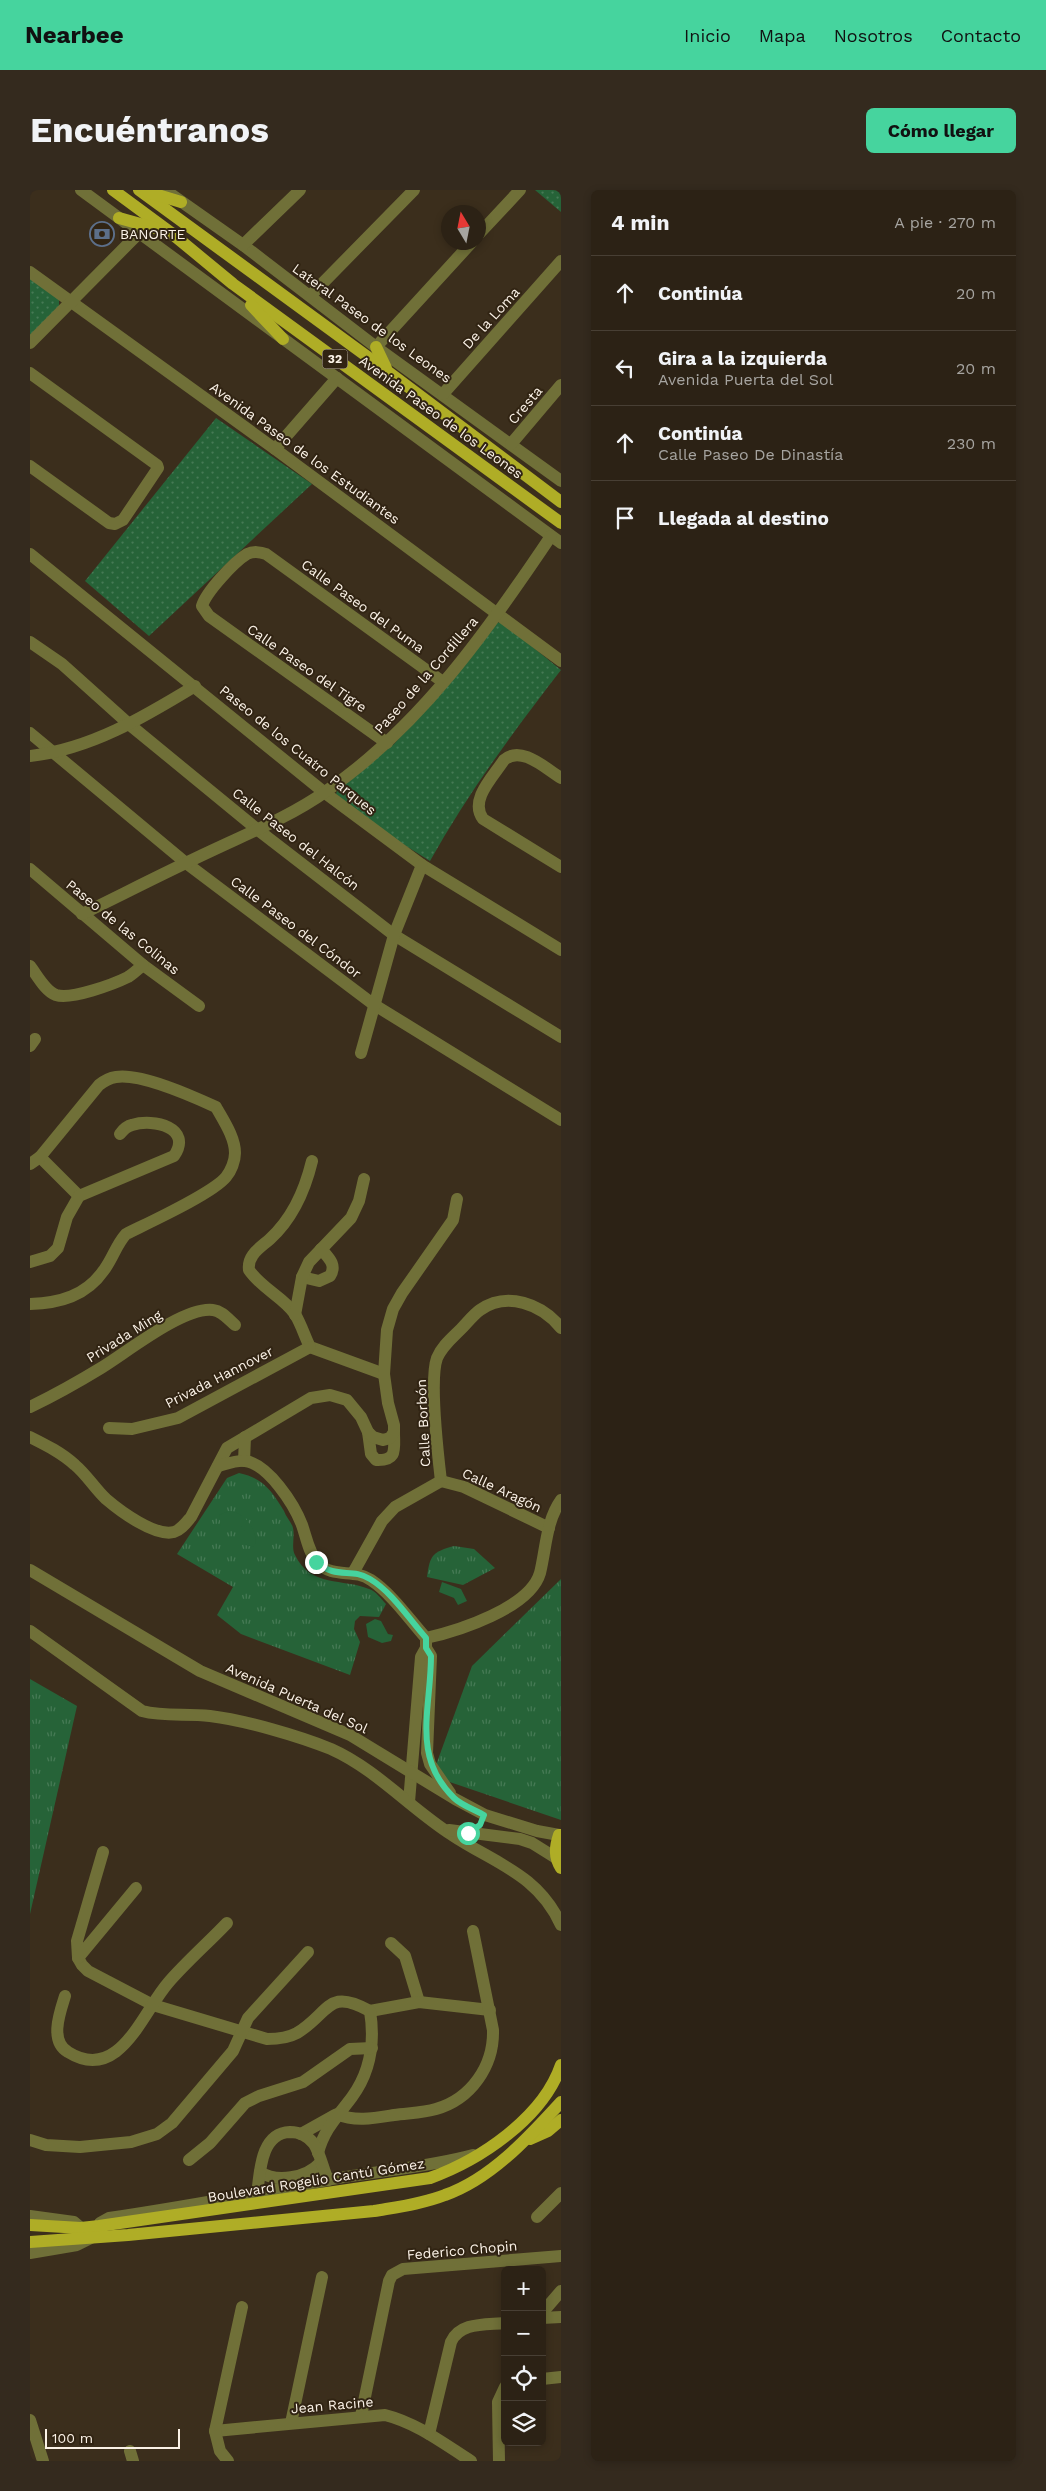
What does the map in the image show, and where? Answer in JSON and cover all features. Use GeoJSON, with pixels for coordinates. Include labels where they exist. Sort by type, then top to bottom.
{"type":"FeatureCollection","features":[{"type":"Feature","properties":{"kind":"main road","name":"Avenida Paseo de los Leones"},"geometry":{"type":"LineString","coordinates":[[113,190],[170,232],[233,284],[561,523]]}},
{"type":"Feature","properties":{"kind":"main road"},"geometry":{"type":"LineString","coordinates":[[140,190],[181,202]]}},
{"type":"Feature","properties":{"kind":"main road","name":"Avenida Paseo de los Leones"},"geometry":{"type":"LineString","coordinates":[[140,190],[388,371],[561,502]]}},
{"type":"Feature","properties":{"kind":"main road"},"geometry":{"type":"LineString","coordinates":[[119,218],[170,232]]}},
{"type":"Feature","properties":{"kind":"main road"},"geometry":{"type":"LineString","coordinates":[[233,284],[283,339]]}},
{"type":"Feature","properties":{"kind":"main road"},"geometry":{"type":"LineString","coordinates":[[376,347],[388,371]]}},
{"type":"Feature","properties":{"kind":"main road"},"geometry":{"type":"LineString","coordinates":[[534,482],[561,491]]}},
{"type":"Feature","properties":{"kind":"main road"},"geometry":{"type":"LineString","coordinates":[[559,1863],[560,1835]]}},
{"type":"Feature","properties":{"kind":"main road","name":"Boulevard Rogelio Cantú Gómez"},"geometry":{"type":"LineString","coordinates":[[30,2225],[81,2228],[99,2226],[430,2178],[454,2168],[503,2138],[543,2098],[561,2065]]}},
{"type":"Feature","properties":{"kind":"main road"},"geometry":{"type":"LineString","coordinates":[[30,2242],[64,2241],[374,2211],[413,2204],[446,2195],[473,2182],[520,2144],[561,2102]]}},
{"type":"Feature","properties":{"kind":"main road"},"geometry":{"type":"LineString","coordinates":[[520,2144],[548,2131],[561,2120]]}},
{"type":"Feature","properties":{"kind":"street"},"geometry":{"type":"LineString","coordinates":[[81,190],[138,234],[556,540]]}},
{"type":"Feature","properties":{"kind":"street"},"geometry":{"type":"LineString","coordinates":[[242,244],[300,190]]}},
{"type":"Feature","properties":{"kind":"street"},"geometry":{"type":"LineString","coordinates":[[310,296],[414,190]]}},
{"type":"Feature","properties":{"kind":"street"},"geometry":{"type":"LineString","coordinates":[[486,226],[520,190]]}},
{"type":"Feature","properties":{"kind":"street","name":"Lateral Paseo de los Leones"},"geometry":{"type":"LineString","coordinates":[[170,191],[181,202],[242,244],[376,347],[561,481]]}},
{"type":"Feature","properties":{"kind":"street"},"geometry":{"type":"LineString","coordinates":[[30,343],[138,234]]}},
{"type":"Feature","properties":{"kind":"street"},"geometry":{"type":"LineString","coordinates":[[376,347],[465,250]]}},
{"type":"Feature","properties":{"kind":"street","name":"De la Loma"},"geometry":{"type":"LineString","coordinates":[[443,394],[561,261]]}},
{"type":"Feature","properties":{"kind":"street","name":"Avenida Paseo de los Estudiantes"},"geometry":{"type":"LineString","coordinates":[[30,272],[275,449],[561,661]]}},
{"type":"Feature","properties":{"kind":"street"},"geometry":{"type":"LineString","coordinates":[[30,373],[158,465],[158,472],[123,520],[115,524],[109,523],[30,466]]}},
{"type":"Feature","properties":{"kind":"street"},"geometry":{"type":"LineString","coordinates":[[275,449],[337,378]]}},
{"type":"Feature","properties":{"kind":"street","name":"Cresta"},"geometry":{"type":"LineString","coordinates":[[511,444],[561,385]]}},
{"type":"Feature","properties":{"kind":"street","name":"Paseo de la Cordillera"},"geometry":{"type":"LineString","coordinates":[[82,914],[258,830],[325,793],[387,743],[443,682],[556,540]]}},
{"type":"Feature","properties":{"kind":"street","name":"Calle Paseo del Puma"},"geometry":{"type":"LineString","coordinates":[[209,616],[202,606],[208,591],[247,554],[260,552],[266,554],[443,682]]}},
{"type":"Feature","properties":{"kind":"street","name":"Paseo de los Cuatro Parques"},"geometry":{"type":"LineString","coordinates":[[30,554],[325,793],[422,865],[561,950]]}},
{"type":"Feature","properties":{"kind":"street","name":"Calle Paseo del Tigre"},"geometry":{"type":"LineString","coordinates":[[209,616],[387,743]]}},
{"type":"Feature","properties":{"kind":"street","name":"Calle Paseo del Halcón"},"geometry":{"type":"LineString","coordinates":[[30,642],[62,664],[130,725],[258,830],[394,935],[561,1037]]}},
{"type":"Feature","properties":{"kind":"street"},"geometry":{"type":"LineString","coordinates":[[30,756],[55,753],[130,725],[195,686]]}},
{"type":"Feature","properties":{"kind":"street","name":"Calle Paseo del Cóndor"},"geometry":{"type":"LineString","coordinates":[[30,733],[186,863],[373,1004],[561,1120]]}},
{"type":"Feature","properties":{"kind":"street"},"geometry":{"type":"LineString","coordinates":[[561,778],[518,753],[510,754],[504,760],[477,803],[478,812],[483,819],[561,867]]}},
{"type":"Feature","properties":{"kind":"street"},"geometry":{"type":"LineString","coordinates":[[361,1053],[373,1004],[394,935],[422,865]]}},
{"type":"Feature","properties":{"kind":"street","name":"Paseo de las Colinas"},"geometry":{"type":"LineString","coordinates":[[30,869],[143,964],[199,1006]]}},
{"type":"Feature","properties":{"kind":"street"},"geometry":{"type":"LineString","coordinates":[[30,966],[49,990],[56,995],[68,996],[109,985],[129,976],[143,964]]}},
{"type":"Feature","properties":{"kind":"street"},"geometry":{"type":"LineString","coordinates":[[30,1304],[65,1300],[85,1290],[104,1270],[118,1243],[126,1234],[225,1179],[232,1167],[236,1153],[233,1141],[216,1107],[158,1084],[118,1076],[108,1078],[35,1160],[79,1196]]}},
{"type":"Feature","properties":{"kind":"street"},"geometry":{"type":"LineString","coordinates":[[30,1262],[50,1256],[58,1248],[67,1218],[79,1196],[174,1156],[180,1147],[180,1139],[177,1133],[169,1127],[153,1124],[132,1125],[120,1134]]}},
{"type":"Feature","properties":{"kind":"street"},"geometry":{"type":"LineString","coordinates":[[312,1161],[306,1185],[288,1219],[251,1257],[249,1265],[255,1279],[276,1295],[295,1314],[310,1347],[384,1374]]}},
{"type":"Feature","properties":{"kind":"street"},"geometry":{"type":"LineString","coordinates":[[295,1314],[302,1277],[309,1262],[351,1218],[359,1201],[364,1179]]}},
{"type":"Feature","properties":{"kind":"street"},"geometry":{"type":"LineString","coordinates":[[30,1437],[62,1454],[78,1467],[106,1499],[142,1524],[160,1532],[174,1532],[191,1517],[227,1448],[274,1421],[297,1404],[311,1398],[330,1395],[347,1400],[361,1416],[368,1432],[371,1454],[376,1460],[386,1460],[392,1457],[394,1432],[384,1374],[387,1330],[393,1310],[452,1220],[457,1199]]}},
{"type":"Feature","properties":{"kind":"street"},"geometry":{"type":"LineString","coordinates":[[302,1277],[319,1281],[330,1276],[333,1267],[332,1261],[321,1249]]}},
{"type":"Feature","properties":{"kind":"street","name":"Calle Borbón"},"geometry":{"type":"LineString","coordinates":[[353,1573],[382,1522],[395,1507],[442,1481],[437,1442],[434,1370],[437,1358],[444,1346],[480,1310],[496,1302],[513,1300],[538,1307],[561,1328]]}},
{"type":"Feature","properties":{"kind":"street","name":"Privada Ming"},"geometry":{"type":"LineString","coordinates":[[30,1407],[60,1393],[155,1331],[197,1312],[213,1310],[224,1314],[235,1325]]}},
{"type":"Feature","properties":{"kind":"street","name":"Privada Hannover"},"geometry":{"type":"LineString","coordinates":[[109,1428],[132,1429],[178,1418],[310,1347]]}},
{"type":"Feature","properties":{"kind":"street"},"geometry":{"type":"LineString","coordinates":[[368,1432],[377,1440],[384,1440],[390,1438],[394,1432]]}},
{"type":"Feature","properties":{"kind":"street"},"geometry":{"type":"LineString","coordinates":[[244,1461],[245,1437]]}},
{"type":"Feature","properties":{"kind":"street"},"geometry":{"type":"LineString","coordinates":[[218,1466],[244,1461],[259,1467],[271,1476],[287,1498],[300,1521],[316,1562],[326,1571],[339,1574],[353,1573],[369,1578],[384,1590],[426,1643],[431,1656],[427,1753],[436,1774],[455,1799]]}},
{"type":"Feature","properties":{"kind":"street","name":"Calle Aragón"},"geometry":{"type":"LineString","coordinates":[[442,1481],[464,1487],[549,1528]]}},
{"type":"Feature","properties":{"kind":"street"},"geometry":{"type":"LineString","coordinates":[[426,1643],[491,1615],[531,1591],[539,1575],[549,1528],[561,1500]]}},
{"type":"Feature","properties":{"kind":"street","name":"Avenida Puerta del Sol"},"geometry":{"type":"LineString","coordinates":[[30,1570],[200,1670],[350,1735],[484,1815],[537,1832],[560,1835]]}},
{"type":"Feature","properties":{"kind":"street"},"geometry":{"type":"LineString","coordinates":[[30,1632],[142,1711],[164,1715],[208,1716],[229,1719],[312,1742],[352,1761],[444,1829],[499,1861],[531,1883],[545,1897],[561,1925]]}},
{"type":"Feature","properties":{"kind":"street"},"geometry":{"type":"LineString","coordinates":[[409,1802],[422,1656],[426,1643]]}},
{"type":"Feature","properties":{"kind":"street"},"geometry":{"type":"LineString","coordinates":[[312,1742],[321,1722]]}},
{"type":"Feature","properties":{"kind":"street"},"geometry":{"type":"LineString","coordinates":[[392,1760],[405,1758],[415,1746]]}},
{"type":"Feature","properties":{"kind":"street"},"geometry":{"type":"LineString","coordinates":[[468,1833],[480,1825],[484,1815]]}},
{"type":"Feature","properties":{"kind":"street"},"geometry":{"type":"LineString","coordinates":[[444,1829],[520,1839],[532,1843],[559,1863]]}},
{"type":"Feature","properties":{"kind":"street"},"geometry":{"type":"LineString","coordinates":[[104,1852],[79,1934],[78,1958],[88,1971],[153,2005],[267,2039],[283,2038],[297,2033],[324,2010],[341,2001],[352,2001],[370,2012],[419,2002],[490,2010]]}},
{"type":"Feature","properties":{"kind":"street"},"geometry":{"type":"LineString","coordinates":[[78,1958],[136,1888]]}},
{"type":"Feature","properties":{"kind":"street"},"geometry":{"type":"LineString","coordinates":[[65,1996],[58,2022],[58,2037],[66,2051],[81,2060],[102,2060],[125,2045],[167,1984],[227,1923]]}},
{"type":"Feature","properties":{"kind":"street"},"geometry":{"type":"LineString","coordinates":[[301,2134],[325,2118],[337,2114],[355,2119],[436,2109],[464,2093],[477,2082],[487,2063],[493,2043],[490,2010],[473,1931]]}},
{"type":"Feature","properties":{"kind":"street"},"geometry":{"type":"LineString","coordinates":[[392,1943],[405,1956],[419,2002]]}},
{"type":"Feature","properties":{"kind":"street"},"geometry":{"type":"LineString","coordinates":[[30,2140],[46,2145],[80,2147],[131,2142],[157,2134],[172,2124],[233,2051],[248,2018],[308,1952]]}},
{"type":"Feature","properties":{"kind":"street"},"geometry":{"type":"LineString","coordinates":[[260,2172],[268,2177],[279,2178],[311,2172],[319,2158],[324,2133],[360,2084],[372,2048],[374,2034],[370,2012]]}},
{"type":"Feature","properties":{"kind":"street"},"geometry":{"type":"LineString","coordinates":[[190,2160],[210,2143],[245,2103],[259,2096],[303,2082],[350,2048],[372,2048]]}},
{"type":"Feature","properties":{"kind":"street"},"geometry":{"type":"LineString","coordinates":[[257,2195],[266,2148],[273,2139],[286,2132],[301,2134],[311,2141],[328,2180]]}},
{"type":"Feature","properties":{"kind":"street"},"geometry":{"type":"LineString","coordinates":[[99,2226],[109,2218],[257,2195],[328,2180],[436,2164],[483,2152]]}},
{"type":"Feature","properties":{"kind":"street"},"geometry":{"type":"LineString","coordinates":[[537,2217],[561,2194]]}},
{"type":"Feature","properties":{"kind":"street"},"geometry":{"type":"LineString","coordinates":[[30,2216],[74,2222],[81,2228]]}},
{"type":"Feature","properties":{"kind":"street"},"geometry":{"type":"LineString","coordinates":[[30,2253],[77,2245],[91,2238]]}},
{"type":"Feature","properties":{"kind":"street","name":"Federico Chopin"},"geometry":{"type":"LineString","coordinates":[[361,2416],[389,2281],[392,2275],[403,2269],[561,2256]]}},
{"type":"Feature","properties":{"kind":"street"},"geometry":{"type":"LineString","coordinates":[[291,2423],[322,2277]]}},
{"type":"Feature","properties":{"kind":"street"},"geometry":{"type":"LineString","coordinates":[[544,2311],[561,2291]]}},
{"type":"Feature","properties":{"kind":"street"},"geometry":{"type":"LineString","coordinates":[[228,2461],[220,2451],[215,2432],[242,2306]]}},
{"type":"Feature","properties":{"kind":"street"},"geometry":{"type":"LineString","coordinates":[[546,2318],[561,2317]]}},
{"type":"Feature","properties":{"kind":"street"},"geometry":{"type":"LineString","coordinates":[[429,2434],[451,2342],[455,2333],[468,2327],[501,2323]]}},
{"type":"Feature","properties":{"kind":"street"},"geometry":{"type":"LineString","coordinates":[[546,2379],[561,2377]]}},
{"type":"Feature","properties":{"kind":"street"},"geometry":{"type":"LineString","coordinates":[[499,2461],[502,2401]]}},
{"type":"Feature","properties":{"kind":"street","name":"Jean Racine"},"geometry":{"type":"LineString","coordinates":[[215,2432],[385,2415],[400,2419],[429,2434],[471,2461]]}},
{"type":"Feature","properties":{"kind":"street"},"geometry":{"type":"LineString","coordinates":[[30,2420],[43,2461]]}},
{"type":"Feature","properties":{"kind":"green space"},"geometry":{"type":"Polygon","coordinates":[[[535,190],[561,190],[561,212],[535,190]]]}},
{"type":"Feature","properties":{"kind":"green space"},"geometry":{"type":"Polygon","coordinates":[[[30,277],[59,298],[59,307],[30,335],[30,277]]]}},
{"type":"Feature","properties":{"kind":"green space"},"geometry":{"type":"Polygon","coordinates":[[[216,418],[312,484],[149,636],[85,581],[216,418]]]}},
{"type":"Feature","properties":{"kind":"green space"},"geometry":{"type":"Polygon","coordinates":[[[502,622],[561,670],[492,763],[430,861],[382,831],[336,794],[338,788],[394,744],[447,684],[494,623],[502,622]]]}},
{"type":"Feature","properties":{"kind":"green space"},"geometry":{"type":"Polygon","coordinates":[[[239,1473],[261,1482],[275,1497],[292,1526],[295,1555],[310,1573],[328,1580],[372,1590],[386,1604],[379,1617],[360,1616],[355,1621],[354,1629],[360,1642],[350,1675],[241,1634],[217,1615],[233,1587],[177,1554],[227,1478],[239,1473]]]}},
{"type":"Feature","properties":{"kind":"green space"},"geometry":{"type":"Polygon","coordinates":[[[229,1511],[240,1515],[251,1526],[256,1542],[253,1547],[245,1545],[245,1531],[241,1526],[221,1526],[219,1515],[229,1511]]]}},
{"type":"Feature","properties":{"kind":"green space"},"geometry":{"type":"Polygon","coordinates":[[[454,1546],[474,1549],[495,1568],[463,1585],[427,1577],[431,1559],[434,1555],[441,1550],[454,1546]]]}},
{"type":"Feature","properties":{"kind":"green space"},"geometry":{"type":"Polygon","coordinates":[[[561,1579],[561,1820],[432,1776],[472,1666],[561,1579]]]}},
{"type":"Feature","properties":{"kind":"green space"},"geometry":{"type":"Polygon","coordinates":[[[442,1582],[461,1589],[467,1601],[458,1605],[454,1598],[439,1592],[442,1582]]]}},
{"type":"Feature","properties":{"kind":"green space"},"geometry":{"type":"Polygon","coordinates":[[[375,1619],[381,1621],[388,1634],[393,1635],[391,1641],[382,1643],[368,1637],[366,1624],[375,1619]]]}},
{"type":"Feature","properties":{"kind":"green space"},"geometry":{"type":"Polygon","coordinates":[[[30,1679],[77,1706],[30,1914],[30,1679]]]}},
{"type":"Feature","properties":{"kind":"place","name":"BANORTE"},"geometry":{"type":"Point","coordinates":[102,234]}},
{"type":"Feature","properties":{"kind":"route"},"geometry":{"type":"LineString","coordinates":[[316,1562],[326,1571],[339,1574],[353,1573],[369,1578],[384,1590],[426,1638],[426,1648],[431,1656],[431,1685],[426,1733],[427,1753],[430,1764],[436,1774],[455,1799],[484,1815],[480,1825],[468,1833]]}}]}
